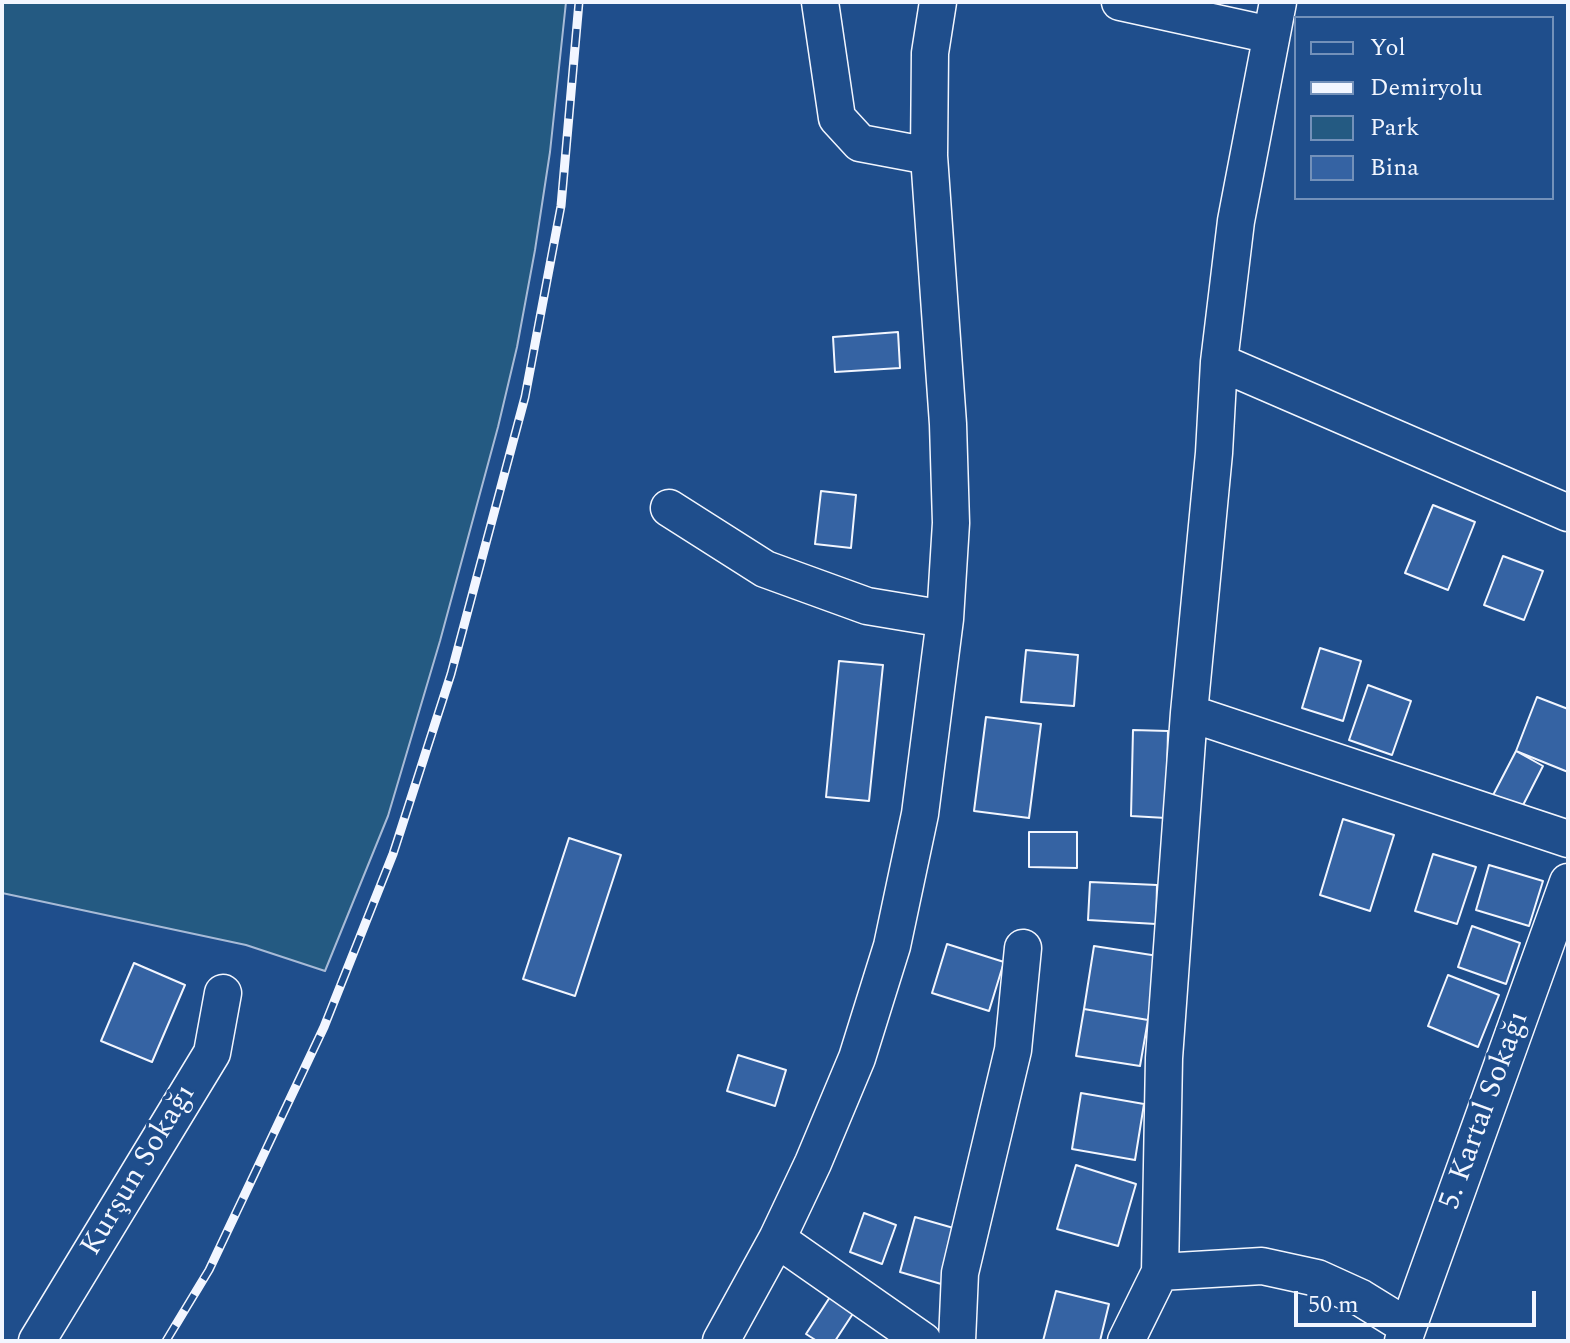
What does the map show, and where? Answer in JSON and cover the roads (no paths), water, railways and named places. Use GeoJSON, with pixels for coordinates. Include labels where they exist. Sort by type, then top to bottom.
{"type":"FeatureCollection","features":[{"type":"Feature","properties":{"kind":"street"},"geometry":{"type":"LineString","coordinates":[[820,2],[837,118],[860,143],[929,156]]}},
{"type":"Feature","properties":{"kind":"street"},"geometry":{"type":"LineString","coordinates":[[721,1341],[777,1239],[857,1058],[892,946],[920,814],[945,619],[951,523],[929,156],[930,53],[938,2]]}},
{"type":"Feature","properties":{"kind":"street"},"geometry":{"type":"LineString","coordinates":[[1120,2],[1274,19],[1236,221],[1219,362],[1164,1058],[1160,1272],[1126,1341]]}},
{"type":"Feature","properties":{"kind":"street"},"geometry":{"type":"LineString","coordinates":[[1219,362],[1568,513]]}},
{"type":"Feature","properties":{"kind":"street"},"geometry":{"type":"LineString","coordinates":[[669,508],[765,569],[867,606],[945,619]]}},
{"type":"Feature","properties":{"kind":"street"},"geometry":{"type":"LineString","coordinates":[[1189,713],[1568,839]]}},
{"type":"Feature","properties":{"kind":"street","name":"5. Kartal Sokağı"},"geometry":{"type":"LineString","coordinates":[[1406,1334],[1568,882]]}},
{"type":"Feature","properties":{"kind":"street"},"geometry":{"type":"LineString","coordinates":[[957,1341],[960,1273],[1013,1050],[1023,948]]}},
{"type":"Feature","properties":{"kind":"street","name":"Kurşun Sokağı"},"geometry":{"type":"LineString","coordinates":[[37,1341],[212,1053],[223,993]]}},
{"type":"Feature","properties":{"kind":"street"},"geometry":{"type":"LineString","coordinates":[[777,1239],[923,1341]]}},
{"type":"Feature","properties":{"kind":"street"},"geometry":{"type":"LineString","coordinates":[[1160,1272],[1262,1266],[1317,1278],[1361,1298],[1406,1334]]}},
{"type":"Feature","properties":{"kind":"railway"},"geometry":{"type":"LineString","coordinates":[[166,1341],[209,1270],[324,1027],[393,854],[451,674],[525,397],[561,206],[579,2]]}}]}
